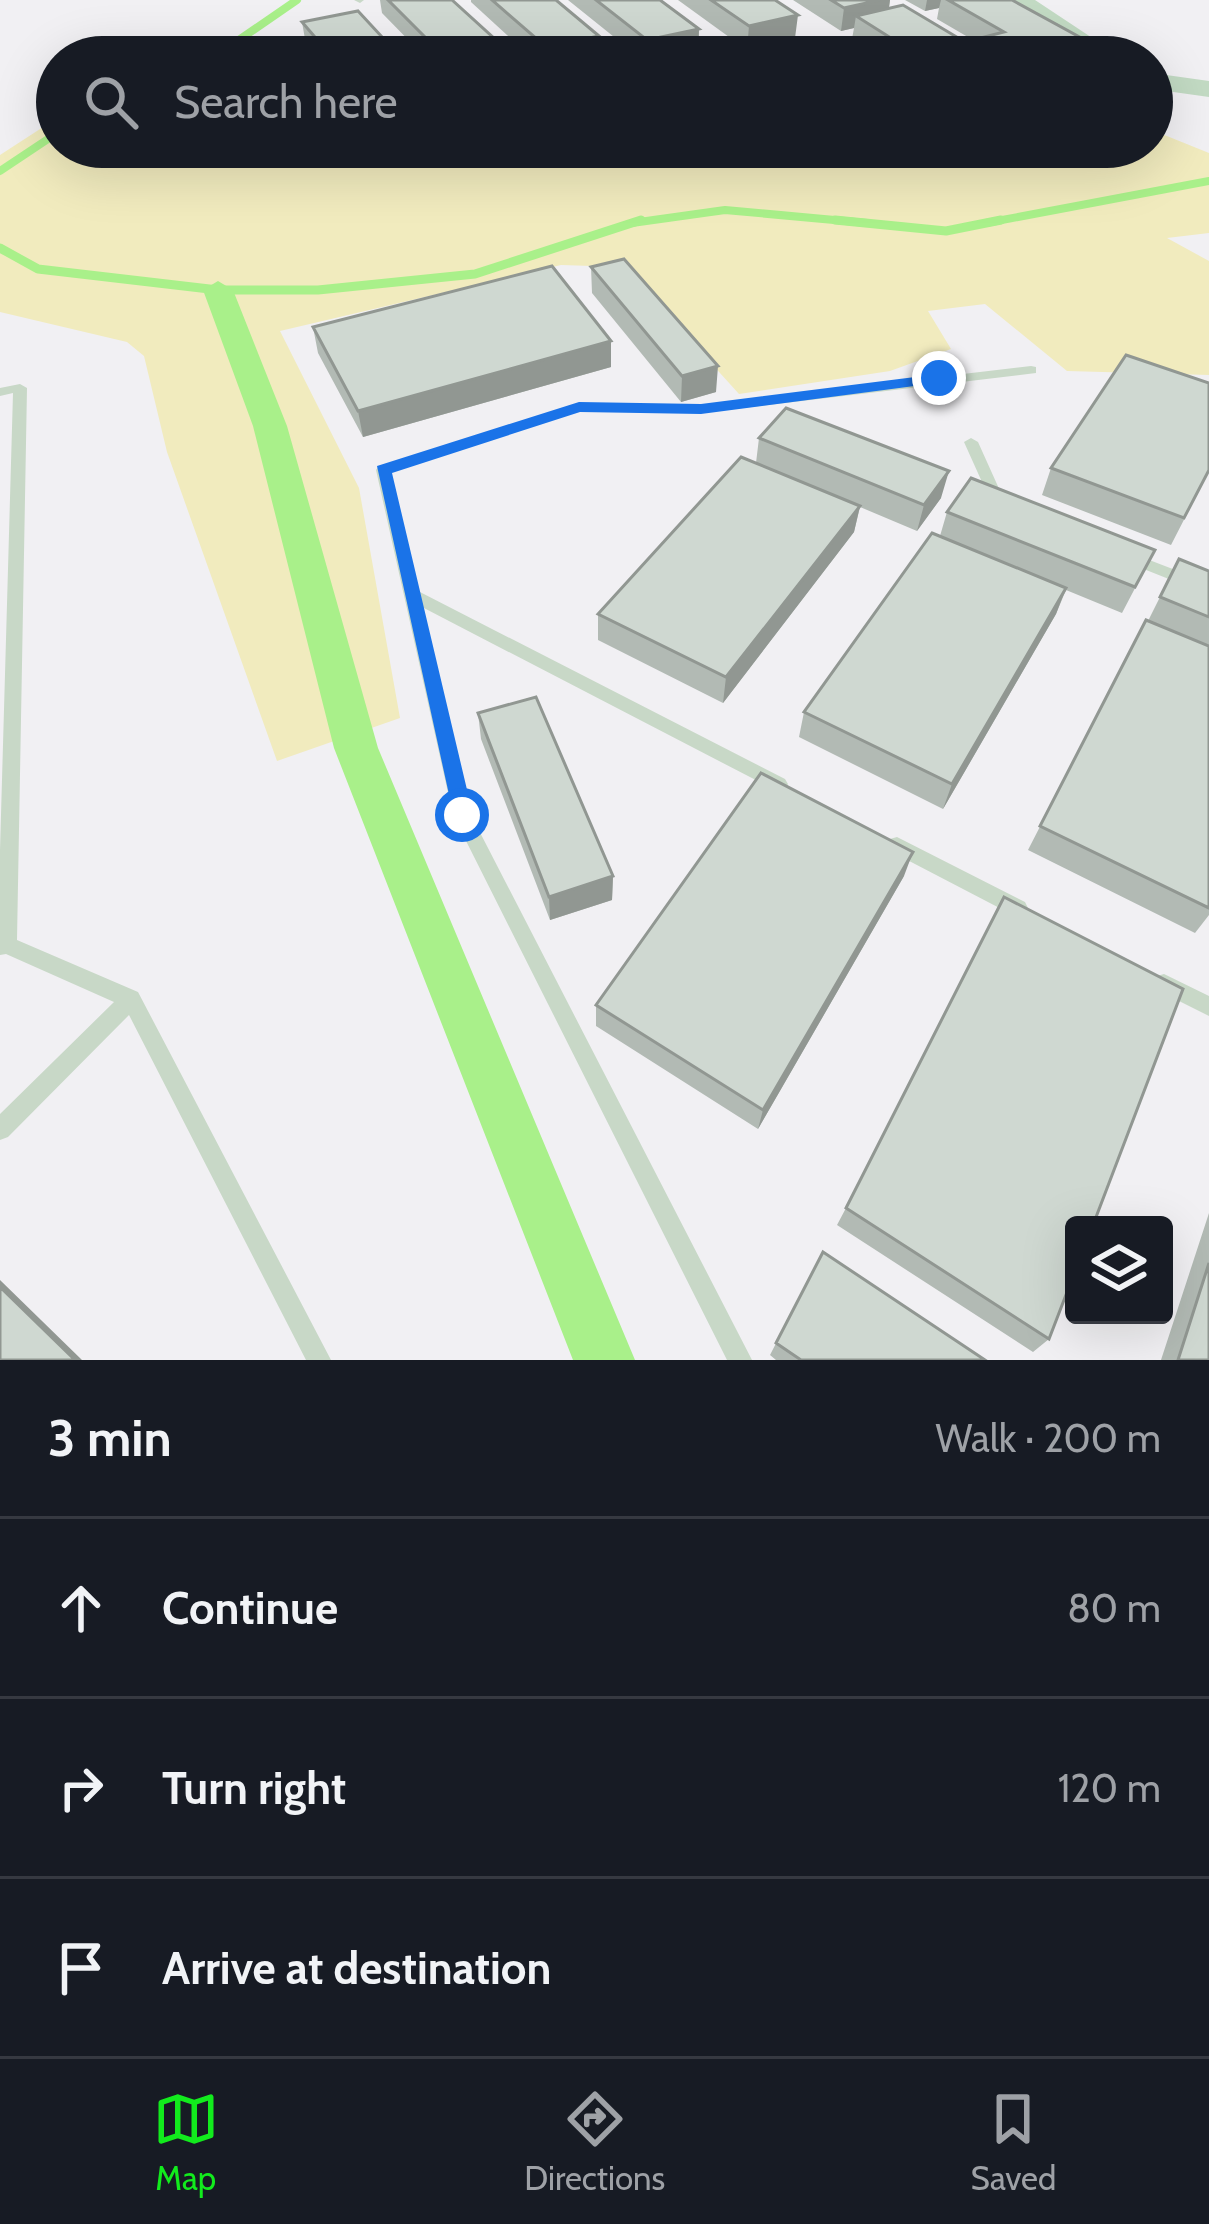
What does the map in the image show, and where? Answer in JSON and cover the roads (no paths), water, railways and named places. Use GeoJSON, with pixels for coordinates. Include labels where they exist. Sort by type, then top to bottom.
{"type":"FeatureCollection","features":[{"type":"Feature","properties":{"kind":"main road"},"geometry":{"type":"LineString","coordinates":[[1019,0],[1075,36]]}},
{"type":"Feature","properties":{"kind":"main road"},"geometry":{"type":"LineString","coordinates":[[1173,84],[1209,88]]}},
{"type":"Feature","properties":{"kind":"lane"},"geometry":{"type":"LineString","coordinates":[[740,1360],[462,815],[383,470],[579,407],[701,409],[1031,370]]}},
{"type":"Feature","properties":{"kind":"lane"},"geometry":{"type":"LineString","coordinates":[[0,392],[20,388],[4,945],[131,999],[319,1360]]}},
{"type":"Feature","properties":{"kind":"lane"},"geometry":{"type":"LineString","coordinates":[[971,442],[999,504],[1020,512]]}},
{"type":"Feature","properties":{"kind":"lane"},"geometry":{"type":"LineString","coordinates":[[1104,547],[1209,590]]}},
{"type":"Feature","properties":{"kind":"lane"},"geometry":{"type":"LineString","coordinates":[[412,594],[789,790]]}},
{"type":"Feature","properties":{"kind":"lane"},"geometry":{"type":"LineString","coordinates":[[873,833],[1041,920]]}},
{"type":"Feature","properties":{"kind":"lane"},"geometry":{"type":"LineString","coordinates":[[1146,974],[1209,1006]]}},
{"type":"Feature","properties":{"kind":"lane"},"geometry":{"type":"LineString","coordinates":[[0,1129],[131,999]]}},
{"type":"Feature","properties":{"kind":"waterway"},"geometry":{"type":"LineString","coordinates":[[245,36],[297,0]]}},
{"type":"Feature","properties":{"kind":"waterway"},"geometry":{"type":"LineString","coordinates":[[0,171],[36,147]]}},
{"type":"Feature","properties":{"kind":"waterway"},"geometry":{"type":"LineString","coordinates":[[986,223],[1209,181]]}},
{"type":"Feature","properties":{"kind":"waterway"},"geometry":{"type":"LineString","coordinates":[[632,223],[725,210],[844,221]]}},
{"type":"Feature","properties":{"kind":"waterway"},"geometry":{"type":"LineString","coordinates":[[0,248],[38,269],[218,290],[318,290],[475,274],[641,220]]}},
{"type":"Feature","properties":{"kind":"waterway"},"geometry":{"type":"LineString","coordinates":[[835,220],[844,221]]}},
{"type":"Feature","properties":{"kind":"waterway"},"geometry":{"type":"LineString","coordinates":[[986,223],[1001,220]]}},
{"type":"Feature","properties":{"kind":"waterway"},"geometry":{"type":"LineString","coordinates":[[844,221],[867,223]]}},
{"type":"Feature","properties":{"kind":"waterway"},"geometry":{"type":"LineString","coordinates":[[844,221],[946,231],[986,223]]}},
{"type":"Feature","properties":{"kind":"waterway"},"geometry":{"type":"LineString","coordinates":[[218,290],[270,426],[356,748],[604,1360]]}}]}
